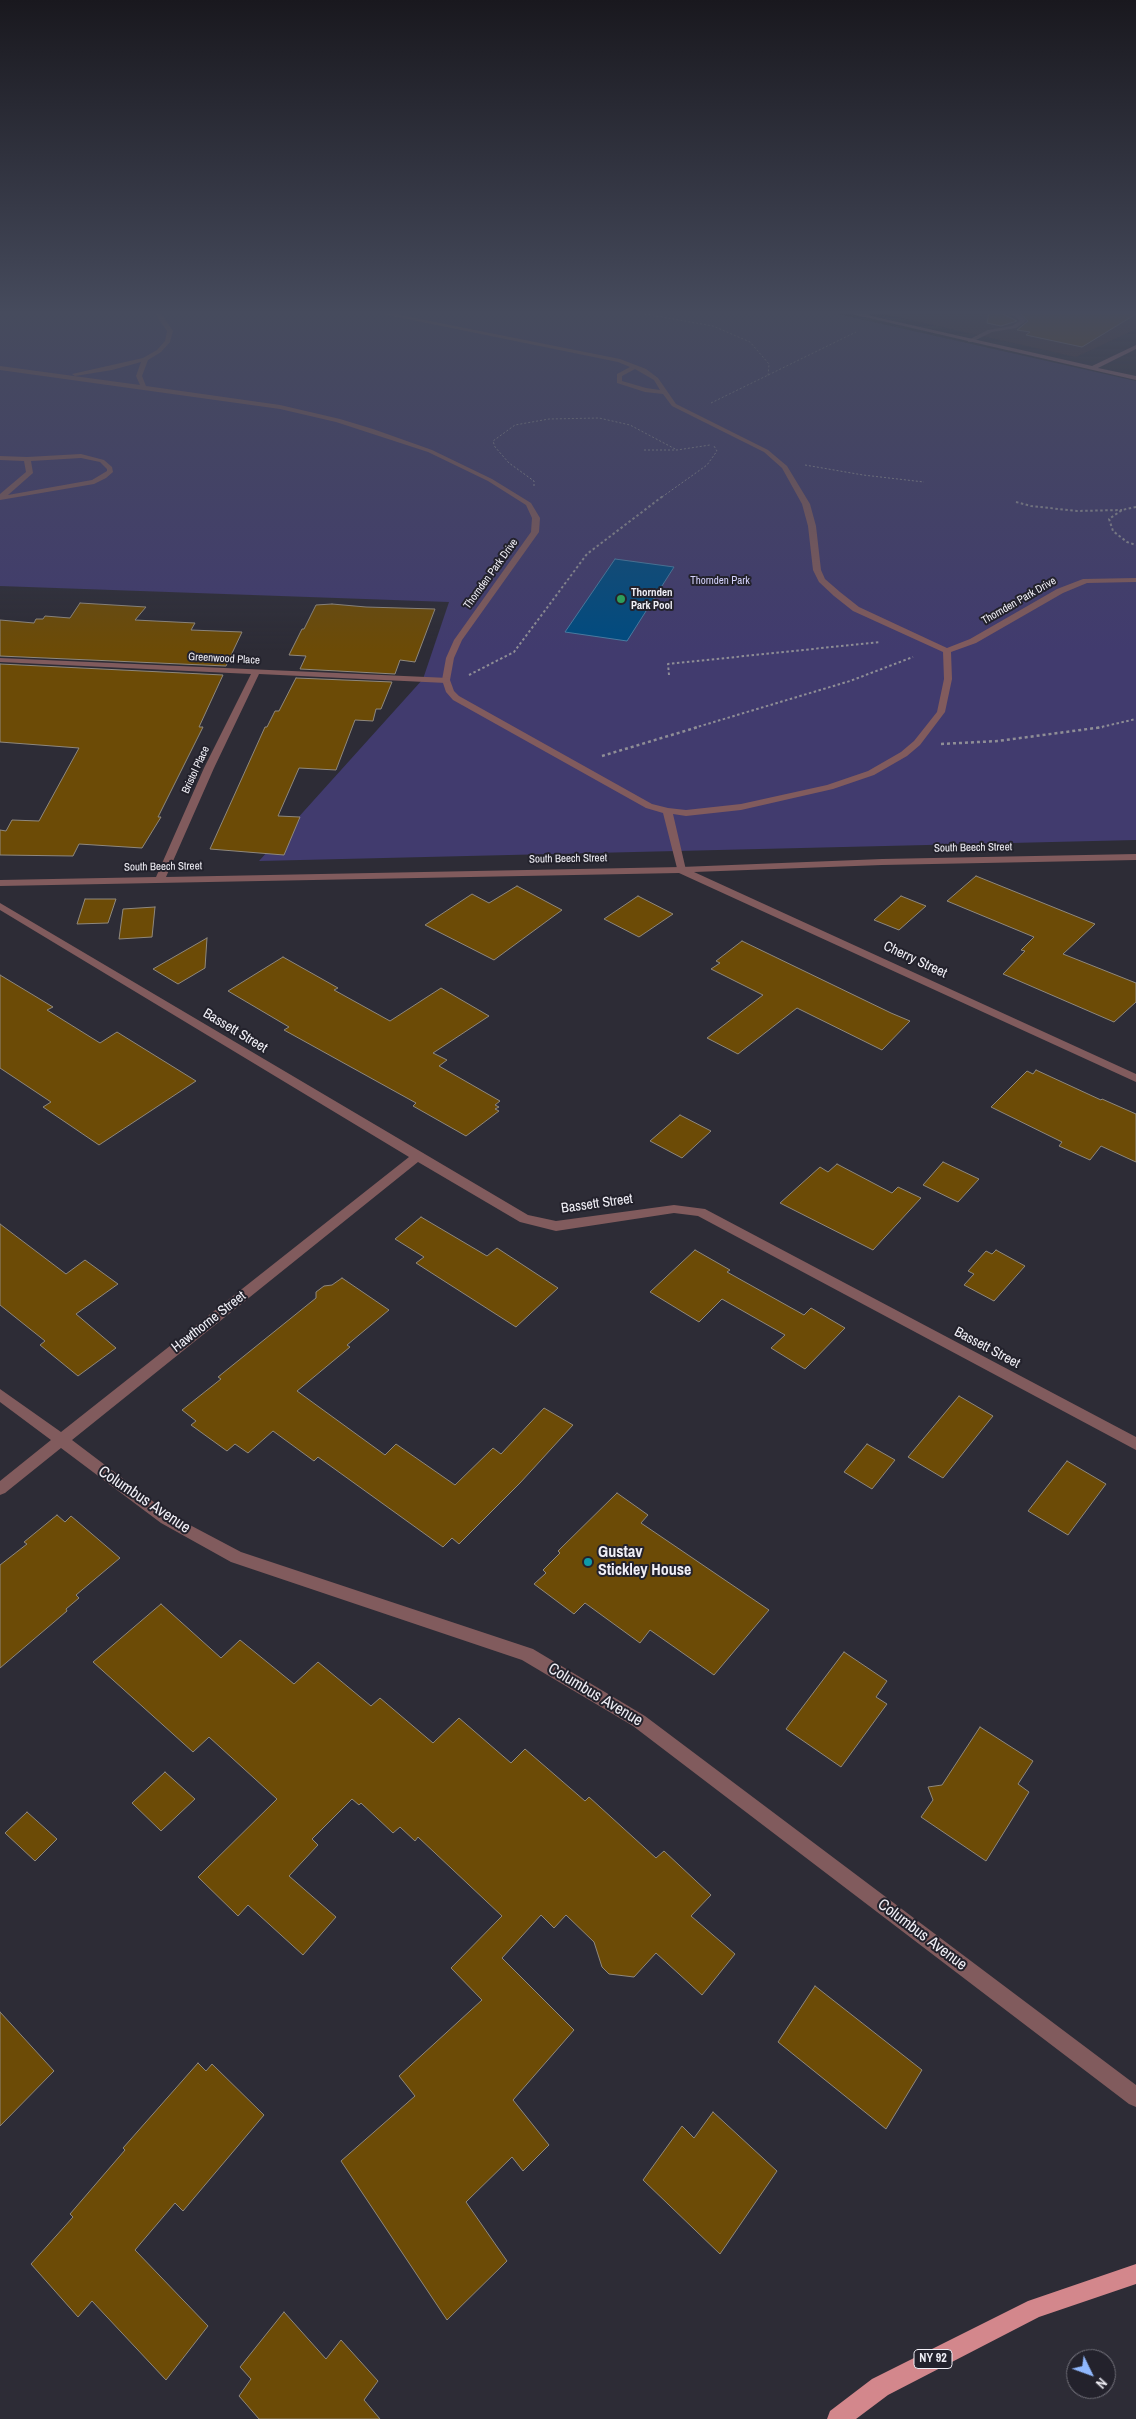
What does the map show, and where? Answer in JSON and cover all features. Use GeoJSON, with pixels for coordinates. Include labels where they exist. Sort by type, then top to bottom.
{"type":"FeatureCollection","features":[{"type":"Feature","properties":{"kind":"main road","name":"NY 92"},"geometry":{"type":"LineString","coordinates":[[838,2419],[880,2387],[1035,2308],[1136,2274]]}},
{"type":"Feature","properties":{"kind":"street","name":"Thornden Park Drive"},"geometry":{"type":"LineString","coordinates":[[354,425],[430,451],[481,476],[529,504],[536,518],[535,532],[458,640],[450,658],[446,680]]}},
{"type":"Feature","properties":{"kind":"street"},"geometry":{"type":"LineString","coordinates":[[446,680],[450,692],[456,698],[648,806],[667,811],[686,813],[741,807],[830,787],[871,773],[904,754],[917,743],[940,712],[948,679],[947,651],[856,608],[822,580],[816,570],[812,526],[806,504],[785,467],[766,451],[713,425]]}},
{"type":"Feature","properties":{"kind":"street"},"geometry":{"type":"LineString","coordinates":[[0,458],[27,459],[81,456],[108,464],[110,472],[104,477],[86,484],[0,498]]}},
{"type":"Feature","properties":{"kind":"street"},"geometry":{"type":"LineString","coordinates":[[0,498],[30,473],[27,459]]}},
{"type":"Feature","properties":{"kind":"street","name":"Thornden Park Drive"},"geometry":{"type":"LineString","coordinates":[[947,651],[973,641],[1002,626],[1060,591],[1086,581],[1136,580]]}},
{"type":"Feature","properties":{"kind":"street","name":"Greenwood Place"},"geometry":{"type":"LineString","coordinates":[[0,660],[446,680]]}},
{"type":"Feature","properties":{"kind":"street","name":"Bristol Place"},"geometry":{"type":"LineString","coordinates":[[160,879],[209,768],[256,672]]}},
{"type":"Feature","properties":{"kind":"street"},"geometry":{"type":"LineString","coordinates":[[667,811],[681,870]]}},
{"type":"Feature","properties":{"kind":"street","name":"South Beech Street"},"geometry":{"type":"LineString","coordinates":[[0,883],[681,870],[882,862],[1136,857]]}},
{"type":"Feature","properties":{"kind":"street","name":"Cherry Street"},"geometry":{"type":"LineString","coordinates":[[681,870],[1136,1078]]}},
{"type":"Feature","properties":{"kind":"street","name":"Bassett Street"},"geometry":{"type":"LineString","coordinates":[[0,906],[234,1048],[524,1219],[556,1226],[674,1208],[701,1212],[1136,1444]]}},
{"type":"Feature","properties":{"kind":"street","name":"Hawthorne Street"},"geometry":{"type":"LineString","coordinates":[[0,1489],[418,1156]]}},
{"type":"Feature","properties":{"kind":"street","name":"Columbus Avenue"},"geometry":{"type":"LineString","coordinates":[[0,1394],[166,1519],[236,1557],[527,1654],[640,1721],[1136,2097]]}},
{"type":"Feature","properties":{"kind":"path"},"geometry":{"type":"LineString","coordinates":[[469,675],[514,652],[587,554],[664,495],[707,465],[717,451],[713,444],[694,448],[644,450]]}},
{"type":"Feature","properties":{"kind":"path"},"geometry":{"type":"LineString","coordinates":[[785,467],[816,466],[863,475],[924,482]]}},
{"type":"Feature","properties":{"kind":"path"},"geometry":{"type":"LineString","coordinates":[[1016,502],[1031,506],[1078,511],[1122,510],[1136,507]]}},
{"type":"Feature","properties":{"kind":"path"},"geometry":{"type":"LineString","coordinates":[[1122,510],[1110,519],[1113,531],[1127,542],[1136,545]]}},
{"type":"Feature","properties":{"kind":"path"},"geometry":{"type":"LineString","coordinates":[[669,675],[668,664],[882,642]]}},
{"type":"Feature","properties":{"kind":"path"},"geometry":{"type":"LineString","coordinates":[[594,758],[850,681],[898,664],[921,653]]}},
{"type":"Feature","properties":{"kind":"path"},"geometry":{"type":"LineString","coordinates":[[917,743],[951,744],[998,741],[1099,728],[1136,719]]}},
{"type":"Feature","properties":{"kind":"green space","name":"Thornden Park"},"geometry":{"type":"Polygon","coordinates":[[[0,425],[1136,425],[1136,840],[259,861],[423,679],[449,602],[0,586],[0,425]]]}},
{"type":"Feature","properties":{"kind":"water","name":"Thornden Park Pool"},"geometry":{"type":"Polygon","coordinates":[[[615,559],[674,567],[627,641],[565,632],[615,559]]]}},
{"type":"Feature","properties":{"kind":"building"},"geometry":{"type":"Polygon","coordinates":[[[80,603],[146,607],[135,620],[195,623],[191,630],[242,632],[226,666],[0,656],[0,620],[34,623],[36,619],[43,619],[45,616],[70,618],[80,603]]]}},
{"type":"Feature","properties":{"kind":"building"},"geometry":{"type":"Polygon","coordinates":[[[332,604],[435,609],[415,662],[400,660],[395,674],[300,669],[306,656],[289,655],[316,605],[332,604]]]}},
{"type":"Feature","properties":{"kind":"building"},"geometry":{"type":"Polygon","coordinates":[[[0,664],[223,675],[199,727],[203,727],[158,817],[161,817],[142,848],[79,844],[73,856],[0,855],[0,830],[6,831],[12,820],[39,821],[79,748],[0,742],[0,664]]]}},
{"type":"Feature","properties":{"kind":"building"},"geometry":{"type":"Polygon","coordinates":[[[296,678],[392,682],[381,709],[376,709],[373,721],[355,720],[336,770],[299,768],[278,816],[300,817],[284,855],[210,849],[265,727],[267,727],[275,711],[279,711],[296,678]]]}},
{"type":"Feature","properties":{"kind":"building"},"geometry":{"type":"Polygon","coordinates":[[[976,876],[1095,924],[1063,954],[1136,983],[1136,1002],[1114,1022],[1003,974],[1025,951],[1021,950],[1034,937],[947,901],[976,876]]]}},
{"type":"Feature","properties":{"kind":"building"},"geometry":{"type":"Polygon","coordinates":[[[517,886],[562,910],[494,960],[425,925],[472,894],[489,903],[517,886]]]}},
{"type":"Feature","properties":{"kind":"building"},"geometry":{"type":"Polygon","coordinates":[[[638,896],[673,914],[639,937],[604,919],[638,896]]]}},
{"type":"Feature","properties":{"kind":"building"},"geometry":{"type":"Polygon","coordinates":[[[901,896],[926,906],[899,930],[874,920],[901,896]]]}},
{"type":"Feature","properties":{"kind":"building"},"geometry":{"type":"Polygon","coordinates":[[[85,899],[116,899],[108,923],[77,924],[85,899]]]}},
{"type":"Feature","properties":{"kind":"building"},"geometry":{"type":"Polygon","coordinates":[[[155,907],[152,937],[119,939],[123,909],[155,907]]]}},
{"type":"Feature","properties":{"kind":"building"},"geometry":{"type":"Polygon","coordinates":[[[207,938],[205,968],[178,984],[153,969],[207,938]]]}},
{"type":"Feature","properties":{"kind":"building"},"geometry":{"type":"Polygon","coordinates":[[[742,941],[910,1021],[882,1050],[797,1008],[738,1054],[707,1038],[763,995],[711,969],[720,963],[716,961],[742,941]]]}},
{"type":"Feature","properties":{"kind":"building"},"geometry":{"type":"Polygon","coordinates":[[[283,957],[338,988],[334,990],[390,1021],[441,988],[489,1016],[433,1053],[447,1060],[439,1066],[500,1101],[495,1105],[499,1107],[495,1109],[499,1111],[466,1136],[413,1106],[416,1103],[284,1030],[289,1027],[228,991],[283,957]]]}},
{"type":"Feature","properties":{"kind":"building"},"geometry":{"type":"Polygon","coordinates":[[[0,975],[53,1007],[47,1010],[100,1043],[117,1032],[196,1081],[99,1145],[43,1107],[51,1102],[0,1068],[0,975]]]}},
{"type":"Feature","properties":{"kind":"building"},"geometry":{"type":"Polygon","coordinates":[[[1036,1070],[1136,1114],[1136,1162],[1101,1146],[1090,1160],[1059,1146],[1062,1142],[991,1107],[1027,1071],[1033,1074],[1036,1070]]]}},
{"type":"Feature","properties":{"kind":"building"},"geometry":{"type":"Polygon","coordinates":[[[680,1115],[711,1131],[682,1158],[650,1141],[680,1115]]]}},
{"type":"Feature","properties":{"kind":"building"},"geometry":{"type":"Polygon","coordinates":[[[943,1162],[979,1179],[958,1202],[923,1185],[943,1162]]]}},
{"type":"Feature","properties":{"kind":"building"},"geometry":{"type":"Polygon","coordinates":[[[837,1164],[892,1193],[898,1187],[921,1198],[873,1250],[780,1203],[820,1167],[828,1172],[837,1164]]]}},
{"type":"Feature","properties":{"kind":"building"},"geometry":{"type":"Polygon","coordinates":[[[421,1217],[487,1256],[497,1248],[558,1288],[516,1327],[416,1263],[424,1257],[395,1239],[421,1217]]]}},
{"type":"Feature","properties":{"kind":"building"},"geometry":{"type":"Polygon","coordinates":[[[0,1224],[66,1274],[85,1260],[118,1284],[76,1314],[116,1348],[78,1376],[40,1345],[45,1341],[0,1305],[0,1224]]]}},
{"type":"Feature","properties":{"kind":"building"},"geometry":{"type":"Polygon","coordinates":[[[695,1250],[730,1270],[727,1272],[804,1315],[811,1308],[845,1328],[805,1369],[771,1348],[785,1335],[722,1299],[699,1322],[650,1292],[695,1250]]]}},
{"type":"Feature","properties":{"kind":"building"},"geometry":{"type":"Polygon","coordinates":[[[996,1250],[1025,1266],[994,1301],[964,1285],[974,1274],[968,1271],[986,1251],[992,1254],[996,1250]]]}},
{"type":"Feature","properties":{"kind":"building"},"geometry":{"type":"Polygon","coordinates":[[[342,1278],[389,1310],[347,1345],[350,1347],[297,1391],[385,1455],[396,1444],[455,1485],[493,1448],[501,1454],[544,1408],[573,1425],[520,1483],[459,1544],[452,1538],[443,1547],[318,1457],[314,1461],[273,1431],[248,1453],[235,1444],[227,1451],[191,1425],[196,1421],[182,1410],[221,1379],[218,1377],[316,1298],[316,1292],[342,1278]]]}},
{"type":"Feature","properties":{"kind":"building"},"geometry":{"type":"Polygon","coordinates":[[[959,1396],[993,1416],[943,1478],[908,1457],[959,1396]]]}},
{"type":"Feature","properties":{"kind":"building"},"geometry":{"type":"Polygon","coordinates":[[[867,1444],[895,1460],[872,1489],[844,1472],[867,1444]]]}},
{"type":"Feature","properties":{"kind":"building"},"geometry":{"type":"Polygon","coordinates":[[[1067,1461],[1106,1484],[1068,1535],[1028,1511],[1067,1461]]]}},
{"type":"Feature","properties":{"kind":"building"},"geometry":{"type":"Polygon","coordinates":[[[617,1493],[648,1515],[641,1523],[769,1610],[714,1675],[650,1630],[640,1643],[585,1603],[574,1614],[534,1584],[546,1573],[543,1570],[560,1553],[558,1551],[617,1493]]]}},
{"type":"Feature","properties":{"kind":"building"},"geometry":{"type":"Polygon","coordinates":[[[57,1515],[65,1522],[71,1516],[120,1558],[76,1595],[79,1598],[66,1609],[67,1611],[0,1668],[0,1565],[27,1544],[24,1542],[57,1515]]]}},
{"type":"Feature","properties":{"kind":"building"},"geometry":{"type":"Polygon","coordinates":[[[161,1604],[221,1658],[240,1640],[294,1684],[318,1662],[371,1706],[380,1698],[433,1743],[459,1718],[511,1763],[525,1749],[585,1801],[589,1797],[656,1858],[664,1851],[711,1895],[691,1916],[735,1954],[702,1995],[656,1953],[634,1977],[609,1974],[602,1967],[594,1942],[566,1915],[554,1928],[541,1915],[502,1958],[574,2030],[513,2100],[549,2145],[523,2171],[512,2157],[466,2202],[507,2261],[447,2320],[341,2161],[415,2096],[399,2076],[482,2000],[451,1968],[502,1916],[418,1837],[415,1841],[400,1827],[393,1833],[361,1803],[359,1805],[352,1799],[312,1839],[318,1845],[289,1876],[336,1917],[303,1955],[248,1905],[238,1916],[198,1877],[277,1799],[209,1737],[193,1752],[93,1662],[161,1604]]]}},
{"type":"Feature","properties":{"kind":"building"},"geometry":{"type":"Polygon","coordinates":[[[844,1652],[887,1681],[876,1697],[887,1704],[841,1767],[786,1729],[844,1652]]]}},
{"type":"Feature","properties":{"kind":"building"},"geometry":{"type":"Polygon","coordinates":[[[980,1727],[1033,1761],[1018,1784],[1029,1792],[986,1861],[921,1817],[933,1800],[928,1787],[942,1785],[980,1727]]]}},
{"type":"Feature","properties":{"kind":"building"},"geometry":{"type":"Polygon","coordinates":[[[165,1772],[195,1799],[161,1831],[132,1803],[165,1772]]]}},
{"type":"Feature","properties":{"kind":"building"},"geometry":{"type":"Polygon","coordinates":[[[27,1812],[57,1839],[35,1861],[5,1833],[27,1812]]]}},
{"type":"Feature","properties":{"kind":"building"},"geometry":{"type":"Polygon","coordinates":[[[815,1986],[922,2070],[886,2129],[778,2042],[815,1986]]]}},
{"type":"Feature","properties":{"kind":"building"},"geometry":{"type":"Polygon","coordinates":[[[0,2012],[54,2071],[0,2126],[0,2012]]]}},
{"type":"Feature","properties":{"kind":"building"},"geometry":{"type":"Polygon","coordinates":[[[198,2063],[206,2071],[212,2064],[264,2115],[183,2211],[175,2203],[135,2250],[208,2326],[166,2380],[92,2301],[78,2317],[31,2264],[73,2217],[70,2214],[125,2150],[123,2148],[198,2063]]]}},
{"type":"Feature","properties":{"kind":"building"},"geometry":{"type":"Polygon","coordinates":[[[713,2112],[777,2171],[720,2254],[643,2180],[682,2126],[694,2138],[713,2112]]]}},
{"type":"Feature","properties":{"kind":"building"},"geometry":{"type":"Polygon","coordinates":[[[284,2312],[326,2359],[341,2340],[378,2381],[364,2400],[380,2419],[259,2419],[239,2396],[251,2379],[240,2367],[284,2312]]]}},
{"type":"Feature","properties":{"kind":"place","name":"Thornden Park Pool"},"geometry":{"type":"Point","coordinates":[621,599]}},
{"type":"Feature","properties":{"kind":"place","name":"Gustav Stickley House"},"geometry":{"type":"Point","coordinates":[588,1562]}}]}
